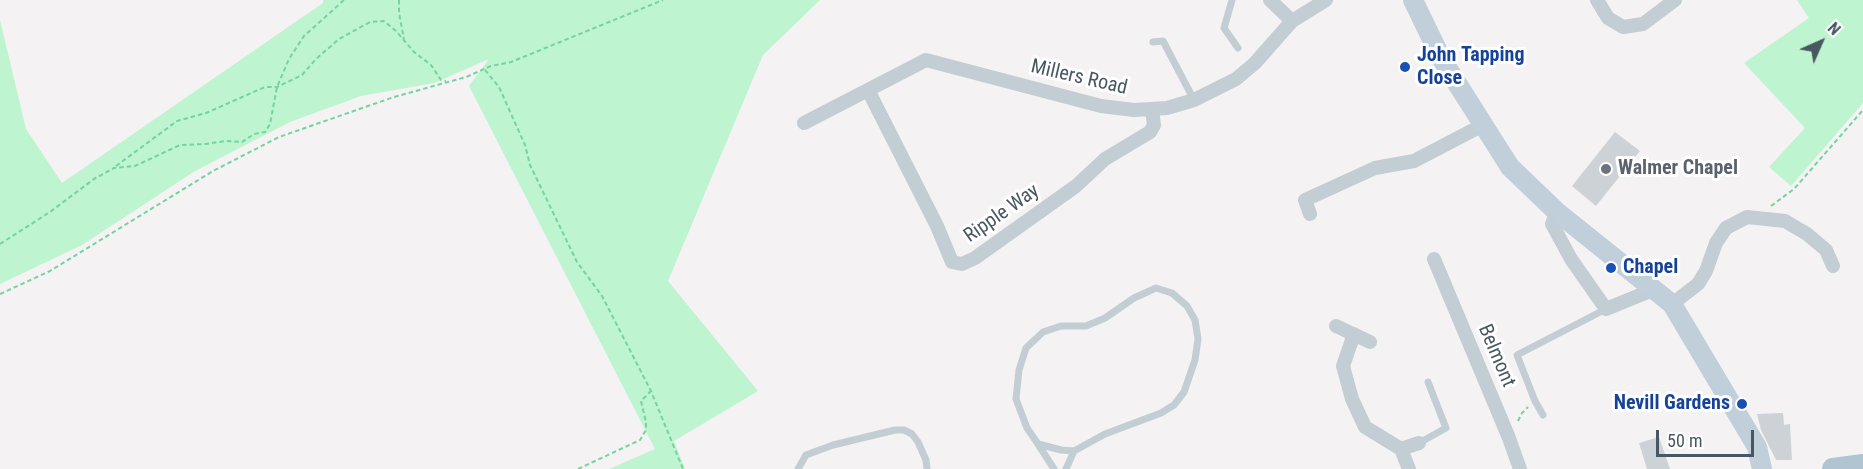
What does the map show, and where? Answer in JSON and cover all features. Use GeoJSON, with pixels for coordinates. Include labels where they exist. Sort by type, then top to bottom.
{"type":"FeatureCollection","features":[{"type":"Feature","properties":{"kind":"main road"},"geometry":{"type":"LineString","coordinates":[[1833,469],[1863,465]]}},
{"type":"Feature","properties":{"kind":"street"},"geometry":{"type":"LineString","coordinates":[[1270,0],[1292,21]]}},
{"type":"Feature","properties":{"kind":"street","name":"Millers Road"},"geometry":{"type":"LineString","coordinates":[[804,123],[926,60],[1093,105],[1116,109],[1152,110],[1194,100],[1243,74],[1292,21],[1326,0]]}},
{"type":"Feature","properties":{"kind":"street"},"geometry":{"type":"LineString","coordinates":[[1413,0],[1441,58],[1510,167],[1557,212],[1672,304],[1757,447],[1762,469]]}},
{"type":"Feature","properties":{"kind":"street"},"geometry":{"type":"LineString","coordinates":[[1597,0],[1608,18],[1623,27],[1643,24],[1675,0]]}},
{"type":"Feature","properties":{"kind":"street","name":"Ripple Way"},"geometry":{"type":"LineString","coordinates":[[868,90],[937,226],[952,262],[962,264],[975,258],[1076,186],[1105,159],[1150,132],[1154,125],[1152,110]]}},
{"type":"Feature","properties":{"kind":"street"},"geometry":{"type":"LineString","coordinates":[[1310,214],[1305,200],[1375,168],[1414,161],[1483,125]]}},
{"type":"Feature","properties":{"kind":"street"},"geometry":{"type":"LineString","coordinates":[[1557,212],[1552,224],[1571,259],[1606,309],[1655,289]]}},
{"type":"Feature","properties":{"kind":"street"},"geometry":{"type":"LineString","coordinates":[[1672,304],[1698,284],[1706,271],[1716,243],[1726,228],[1747,217],[1785,221],[1826,250],[1833,266]]}},
{"type":"Feature","properties":{"kind":"street","name":"Belmont"},"geometry":{"type":"LineString","coordinates":[[1434,259],[1520,469]]}},
{"type":"Feature","properties":{"kind":"street"},"geometry":{"type":"LineString","coordinates":[[1336,326],[1370,342]]}},
{"type":"Feature","properties":{"kind":"street"},"geometry":{"type":"LineString","coordinates":[[1354,334],[1342,366],[1352,399],[1365,427],[1401,449],[1409,469]]}},
{"type":"Feature","properties":{"kind":"street"},"geometry":{"type":"LineString","coordinates":[[1401,449],[1419,443]]}},
{"type":"Feature","properties":{"kind":"lane"},"geometry":{"type":"LineString","coordinates":[[1232,0],[1224,27],[1238,48]]}},
{"type":"Feature","properties":{"kind":"lane"},"geometry":{"type":"LineString","coordinates":[[1153,42],[1163,41],[1194,100]]}},
{"type":"Feature","properties":{"kind":"lane"},"geometry":{"type":"LineString","coordinates":[[1038,444],[1074,451],[1106,434],[1161,413],[1174,405],[1184,392],[1196,360],[1198,339],[1196,320],[1187,306],[1172,293],[1156,288],[1134,298],[1105,318],[1086,326],[1061,326],[1042,332],[1026,348],[1019,370],[1016,399],[1027,428],[1054,469]]}},
{"type":"Feature","properties":{"kind":"lane"},"geometry":{"type":"LineString","coordinates":[[1543,415],[1534,401],[1517,355],[1606,309]]}},
{"type":"Feature","properties":{"kind":"lane"},"geometry":{"type":"LineString","coordinates":[[1419,443],[1446,428],[1428,382]]}},
{"type":"Feature","properties":{"kind":"lane"},"geometry":{"type":"LineString","coordinates":[[798,469],[806,455],[833,445],[895,430],[904,430],[912,434],[926,460],[927,469]]}},
{"type":"Feature","properties":{"kind":"lane"},"geometry":{"type":"LineString","coordinates":[[1066,469],[1074,451]]}},
{"type":"Feature","properties":{"kind":"path"},"geometry":{"type":"LineString","coordinates":[[114,168],[135,166],[180,145],[225,141],[242,142],[254,134],[265,132],[270,124],[277,87],[289,59],[304,36],[344,0]]}},
{"type":"Feature","properties":{"kind":"path"},"geometry":{"type":"LineString","coordinates":[[399,0],[404,40]]}},
{"type":"Feature","properties":{"kind":"path"},"geometry":{"type":"LineString","coordinates":[[0,294],[50,271],[213,171],[279,136],[383,100],[448,82],[492,66],[511,63],[663,0]]}},
{"type":"Feature","properties":{"kind":"path"},"geometry":{"type":"LineString","coordinates":[[0,244],[50,212],[94,179],[114,168],[177,121],[206,113],[265,87],[277,87],[302,75],[339,39],[370,22],[384,21],[414,52],[431,65],[441,80],[448,82]]}},
{"type":"Feature","properties":{"kind":"path"},"geometry":{"type":"LineString","coordinates":[[485,70],[499,87],[525,145],[530,165],[577,262],[603,296],[651,391],[683,469]]}},
{"type":"Feature","properties":{"kind":"path"},"geometry":{"type":"LineString","coordinates":[[1762,217],[1769,208],[1794,189],[1863,110]]}},
{"type":"Feature","properties":{"kind":"path"},"geometry":{"type":"LineString","coordinates":[[578,469],[640,440],[646,430],[642,401],[651,391]]}},
{"type":"Feature","properties":{"kind":"path"},"geometry":{"type":"LineString","coordinates":[[1509,438],[1522,413],[1534,401]]}},
{"type":"Feature","properties":{"kind":"green space"},"geometry":{"type":"Polygon","coordinates":[[[323,0],[820,0],[763,55],[668,281],[758,391],[674,441],[685,469],[609,469],[655,449],[469,86],[489,59],[434,83],[361,96],[290,122],[195,171],[82,245],[0,284],[0,20],[26,129],[62,183],[323,3],[323,0]]]}},
{"type":"Feature","properties":{"kind":"green space"},"geometry":{"type":"Polygon","coordinates":[[[1797,0],[1863,0],[1863,103],[1791,186],[1769,167],[1805,128],[1744,63],[1809,18],[1797,0]]]}},
{"type":"Feature","properties":{"kind":"building","name":"Walmer Chapel"},"geometry":{"type":"Polygon","coordinates":[[[1615,132],[1640,151],[1596,206],[1572,186],[1615,132]]]}},
{"type":"Feature","properties":{"kind":"building"},"geometry":{"type":"Polygon","coordinates":[[[1783,413],[1784,425],[1790,424],[1792,460],[1776,460],[1761,430],[1757,414],[1783,413]]]}},
{"type":"Feature","properties":{"kind":"building"},"geometry":{"type":"Polygon","coordinates":[[[1659,437],[1670,469],[1647,469],[1639,443],[1659,437]]]}},
{"type":"Feature","properties":{"kind":"place","name":"John Tapping Close"},"geometry":{"type":"Point","coordinates":[1405,67]}},
{"type":"Feature","properties":{"kind":"place","name":"Walmer Chapel"},"geometry":{"type":"Point","coordinates":[1606,169]}},
{"type":"Feature","properties":{"kind":"place","name":"Chapel"},"geometry":{"type":"Point","coordinates":[1611,268]}},
{"type":"Feature","properties":{"kind":"place","name":"Nevill Gardens"},"geometry":{"type":"Point","coordinates":[1742,404]}}]}
